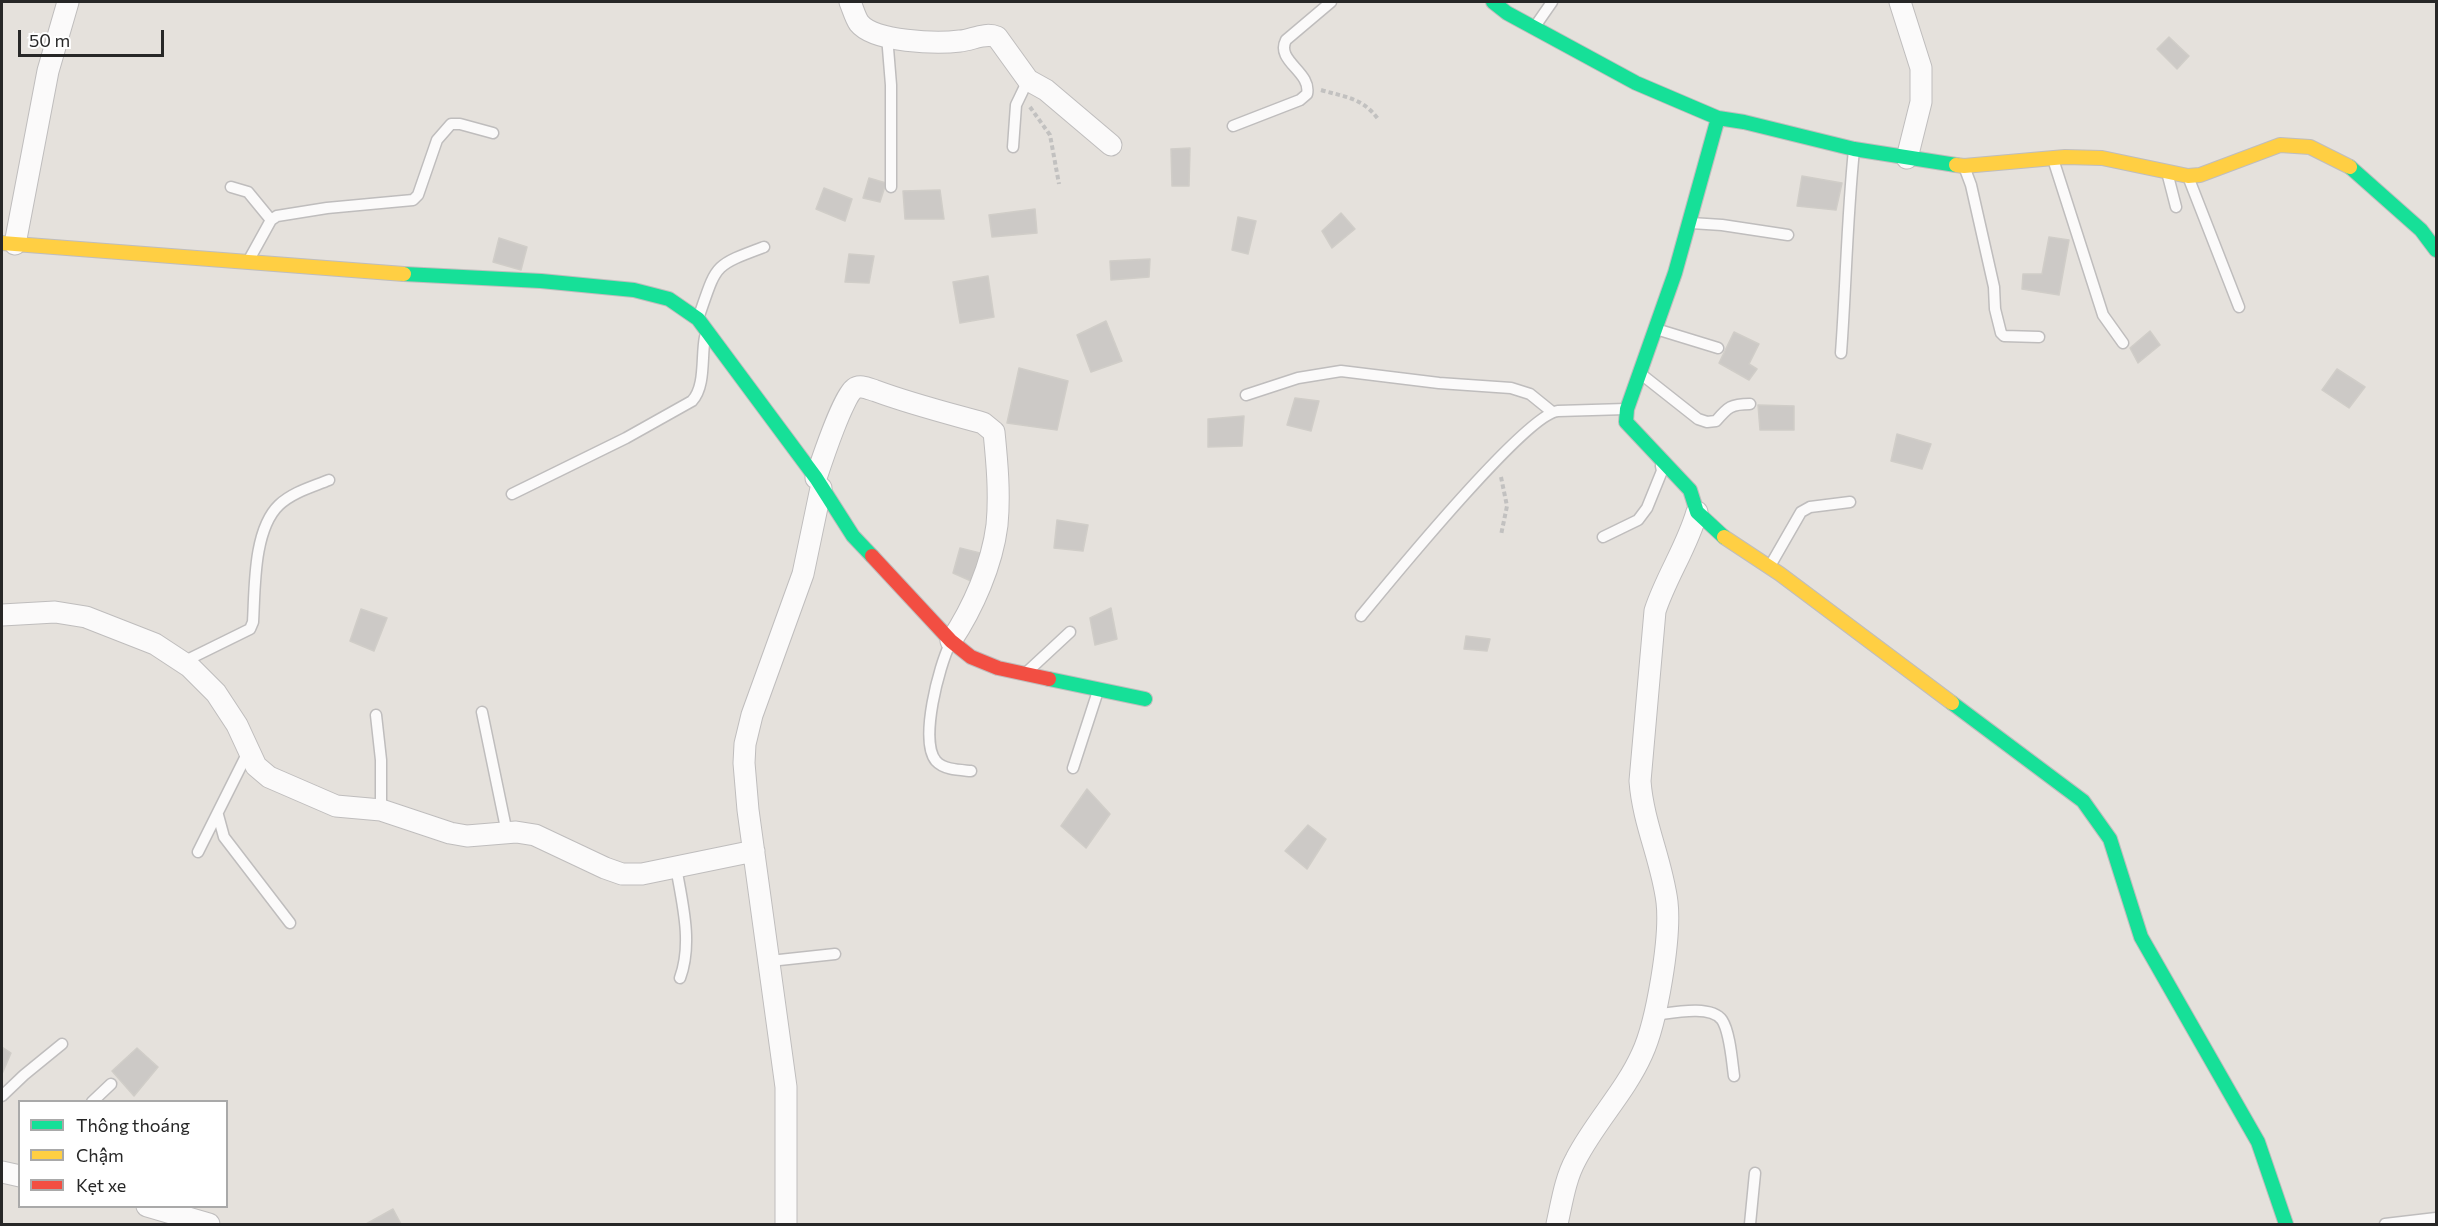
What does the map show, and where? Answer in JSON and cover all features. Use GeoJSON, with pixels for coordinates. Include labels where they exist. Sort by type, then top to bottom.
{"type":"FeatureCollection","features":[{"type":"Feature","properties":{"kind":"street"},"geometry":{"type":"LineString","coordinates":[[68,2],[48,71],[8,243],[459,278],[541,281],[634,290],[669,299],[698,319],[819,483],[853,536],[920,605],[951,641],[971,657],[998,668],[1145,699]]}},
{"type":"Feature","properties":{"kind":"street"},"geometry":{"type":"LineString","coordinates":[[850,2],[860,25],[874,33],[901,40],[959,42],[990,35],[996,37],[1019,70],[1025,87],[1053,96],[1111,145]]}},
{"type":"Feature","properties":{"kind":"street"},"geometry":{"type":"LineString","coordinates":[[1493,2],[1507,13],[1636,83],[1718,118],[1744,122],[1854,149],[1964,166],[2053,159],[2102,158],[2188,176],[2200,175],[2280,145],[2310,147],[2346,163],[2421,230],[2436,250]]}},
{"type":"Feature","properties":{"kind":"street"},"geometry":{"type":"LineString","coordinates":[[1900,2],[1921,68],[1921,102],[1907,158]]}},
{"type":"Feature","properties":{"kind":"street"},"geometry":{"type":"LineString","coordinates":[[1718,118],[1690,223],[1656,329],[1627,409],[1626,422],[1690,490],[1697,512],[1717,533],[1769,567],[2083,801],[2110,839],[2140,937],[2258,1142],[2286,1224]]}},
{"type":"Feature","properties":{"kind":"street"},"geometry":{"type":"LineString","coordinates":[[786,1224],[786,1087],[754,852],[744,763],[745,744],[752,715],[803,574],[819,483],[841,413],[851,391],[856,387],[864,387],[900,400],[983,423],[994,432],[998,464],[997,526],[986,571],[964,620],[951,641]]}},
{"type":"Feature","properties":{"kind":"street"},"geometry":{"type":"LineString","coordinates":[[1557,1224],[1566,1180],[1576,1158],[1641,1057],[1648,1042],[1654,1015],[1668,933],[1666,900],[1642,805],[1640,781],[1655,611],[1697,512]]}},
{"type":"Feature","properties":{"kind":"street"},"geometry":{"type":"LineString","coordinates":[[2,615],[55,612],[86,617],[155,644],[183,662],[216,693],[237,725],[256,766],[269,777],[336,806],[381,810],[450,833],[466,836],[507,832],[535,835],[622,874],[642,874],[754,852]]}},
{"type":"Feature","properties":{"kind":"street"},"geometry":{"type":"LineString","coordinates":[[2,1172],[18,1176]]}},
{"type":"Feature","properties":{"kind":"street"},"geometry":{"type":"LineString","coordinates":[[154,1208],[209,1224]]}},
{"type":"Feature","properties":{"kind":"lane"},"geometry":{"type":"LineString","coordinates":[[1233,126],[1300,100],[1307,94],[1309,87],[1307,81],[1285,54],[1283,46],[1286,40],[1331,2]]}},
{"type":"Feature","properties":{"kind":"lane"},"geometry":{"type":"LineString","coordinates":[[1534,28],[1552,2]]}},
{"type":"Feature","properties":{"kind":"lane"},"geometry":{"type":"LineString","coordinates":[[887,36],[891,85],[891,187]]}},
{"type":"Feature","properties":{"kind":"lane"},"geometry":{"type":"LineString","coordinates":[[1013,147],[1016,105],[1025,87]]}},
{"type":"Feature","properties":{"kind":"lane"},"geometry":{"type":"LineString","coordinates":[[248,261],[271,220],[277,216],[327,208],[412,200],[418,195],[437,140],[444,129],[451,124],[460,124],[494,133]]}},
{"type":"Feature","properties":{"kind":"lane"},"geometry":{"type":"LineString","coordinates":[[1841,353],[1847,278],[1849,196],[1854,149]]}},
{"type":"Feature","properties":{"kind":"lane"},"geometry":{"type":"LineString","coordinates":[[2053,159],[2103,315],[2123,343]]}},
{"type":"Feature","properties":{"kind":"lane"},"geometry":{"type":"LineString","coordinates":[[1964,166],[1971,185],[1994,287],[1995,309],[2001,333],[2004,336],[2039,337]]}},
{"type":"Feature","properties":{"kind":"lane"},"geometry":{"type":"LineString","coordinates":[[2167,173],[2176,207]]}},
{"type":"Feature","properties":{"kind":"lane"},"geometry":{"type":"LineString","coordinates":[[2188,176],[2239,307]]}},
{"type":"Feature","properties":{"kind":"lane"},"geometry":{"type":"LineString","coordinates":[[231,187],[248,192],[271,220]]}},
{"type":"Feature","properties":{"kind":"lane"},"geometry":{"type":"LineString","coordinates":[[1690,223],[1722,225],[1788,235]]}},
{"type":"Feature","properties":{"kind":"lane"},"geometry":{"type":"LineString","coordinates":[[698,319],[716,271],[725,261],[764,247]]}},
{"type":"Feature","properties":{"kind":"lane"},"geometry":{"type":"LineString","coordinates":[[1656,329],[1718,348]]}},
{"type":"Feature","properties":{"kind":"lane"},"geometry":{"type":"LineString","coordinates":[[512,494],[626,438],[698,396],[702,349],[707,331]]}},
{"type":"Feature","properties":{"kind":"lane"},"geometry":{"type":"LineString","coordinates":[[1246,394],[1298,378],[1341,371],[1439,383],[1511,388],[1530,394],[1551,411]]}},
{"type":"Feature","properties":{"kind":"lane"},"geometry":{"type":"LineString","coordinates":[[1639,372],[1698,419],[1707,422],[1716,421],[1735,404],[1750,404]]}},
{"type":"Feature","properties":{"kind":"lane"},"geometry":{"type":"LineString","coordinates":[[1361,616],[1498,458],[1551,411],[1627,409]]}},
{"type":"Feature","properties":{"kind":"lane"},"geometry":{"type":"LineString","coordinates":[[1603,537],[1638,520],[1647,508],[1662,471],[1660,459]]}},
{"type":"Feature","properties":{"kind":"lane"},"geometry":{"type":"LineString","coordinates":[[183,662],[249,629],[253,622],[257,559],[266,526],[278,506],[286,499],[295,493],[329,480]]}},
{"type":"Feature","properties":{"kind":"lane"},"geometry":{"type":"LineString","coordinates":[[1769,567],[1801,512],[1810,507],[1850,502]]}},
{"type":"Feature","properties":{"kind":"lane"},"geometry":{"type":"LineString","coordinates":[[1026,673],[1070,632]]}},
{"type":"Feature","properties":{"kind":"lane"},"geometry":{"type":"LineString","coordinates":[[951,641],[939,674],[928,739],[930,751],[937,762],[951,769],[971,771]]}},
{"type":"Feature","properties":{"kind":"lane"},"geometry":{"type":"LineString","coordinates":[[1073,768],[1099,688]]}},
{"type":"Feature","properties":{"kind":"lane"},"geometry":{"type":"LineString","coordinates":[[482,712],[507,832]]}},
{"type":"Feature","properties":{"kind":"lane"},"geometry":{"type":"LineString","coordinates":[[376,715],[381,760],[381,810]]}},
{"type":"Feature","properties":{"kind":"lane"},"geometry":{"type":"LineString","coordinates":[[198,852],[248,752]]}},
{"type":"Feature","properties":{"kind":"lane"},"geometry":{"type":"LineString","coordinates":[[218,815],[224,837],[290,923]]}},
{"type":"Feature","properties":{"kind":"lane"},"geometry":{"type":"LineString","coordinates":[[676,867],[683,909],[686,954],[680,978]]}},
{"type":"Feature","properties":{"kind":"lane"},"geometry":{"type":"LineString","coordinates":[[770,961],[835,954]]}},
{"type":"Feature","properties":{"kind":"lane"},"geometry":{"type":"LineString","coordinates":[[1654,1015],[1698,1010],[1711,1012],[1718,1017],[1723,1021],[1727,1035],[1734,1076]]}},
{"type":"Feature","properties":{"kind":"lane"},"geometry":{"type":"LineString","coordinates":[[2,1096],[62,1044]]}},
{"type":"Feature","properties":{"kind":"lane"},"geometry":{"type":"LineString","coordinates":[[93,1100],[111,1084]]}},
{"type":"Feature","properties":{"kind":"lane"},"geometry":{"type":"LineString","coordinates":[[1750,1224],[1755,1173]]}},
{"type":"Feature","properties":{"kind":"lane"},"geometry":{"type":"LineString","coordinates":[[2385,1224],[2436,1218]]}},
{"type":"Feature","properties":{"kind":"path"},"geometry":{"type":"LineString","coordinates":[[1025,87],[1050,135],[1059,184]]}},
{"type":"Feature","properties":{"kind":"path"},"geometry":{"type":"LineString","coordinates":[[1309,87],[1359,102],[1369,107],[1378,119]]}},
{"type":"Feature","properties":{"kind":"path"},"geometry":{"type":"LineString","coordinates":[[1498,458],[1507,506],[1501,535]]}},
{"type":"Feature","properties":{"kind":"building"},"geometry":{"type":"Polygon","coordinates":[[[2169,37],[2189,56],[2177,69],[2157,49],[2169,37]]]}},
{"type":"Feature","properties":{"kind":"building"},"geometry":{"type":"Polygon","coordinates":[[[1190,148],[1189,186],[1172,186],[1171,149],[1190,148]]]}},
{"type":"Feature","properties":{"kind":"building"},"geometry":{"type":"Polygon","coordinates":[[[1802,176],[1842,183],[1836,210],[1797,206],[1802,176]]]}},
{"type":"Feature","properties":{"kind":"building"},"geometry":{"type":"Polygon","coordinates":[[[869,178],[886,183],[880,202],[863,198],[869,178]]]}},
{"type":"Feature","properties":{"kind":"building"},"geometry":{"type":"Polygon","coordinates":[[[824,188],[852,199],[845,221],[816,209],[824,188]]]}},
{"type":"Feature","properties":{"kind":"building"},"geometry":{"type":"Polygon","coordinates":[[[940,190],[944,219],[905,219],[903,191],[940,190]]]}},
{"type":"Feature","properties":{"kind":"building"},"geometry":{"type":"Polygon","coordinates":[[[1035,209],[1037,233],[992,237],[989,215],[1035,209]]]}},
{"type":"Feature","properties":{"kind":"building"},"geometry":{"type":"Polygon","coordinates":[[[1341,213],[1355,229],[1332,248],[1322,231],[1341,213]]]}},
{"type":"Feature","properties":{"kind":"building"},"geometry":{"type":"Polygon","coordinates":[[[1238,217],[1256,221],[1248,254],[1232,250],[1238,217]]]}},
{"type":"Feature","properties":{"kind":"building"},"geometry":{"type":"Polygon","coordinates":[[[2049,237],[2069,240],[2059,295],[2022,289],[2023,274],[2042,274],[2049,237]]]}},
{"type":"Feature","properties":{"kind":"building"},"geometry":{"type":"Polygon","coordinates":[[[499,238],[527,247],[521,270],[493,262],[499,238]]]}},
{"type":"Feature","properties":{"kind":"building"},"geometry":{"type":"Polygon","coordinates":[[[849,254],[874,256],[869,283],[845,282],[849,254]]]}},
{"type":"Feature","properties":{"kind":"building"},"geometry":{"type":"Polygon","coordinates":[[[1150,259],[1149,277],[1111,280],[1110,261],[1150,259]]]}},
{"type":"Feature","properties":{"kind":"building"},"geometry":{"type":"Polygon","coordinates":[[[988,276],[994,317],[960,323],[953,282],[988,276]]]}},
{"type":"Feature","properties":{"kind":"building"},"geometry":{"type":"Polygon","coordinates":[[[1106,321],[1122,361],[1091,372],[1077,335],[1106,321]]]}},
{"type":"Feature","properties":{"kind":"building"},"geometry":{"type":"Polygon","coordinates":[[[2150,331],[2160,345],[2138,363],[2130,348],[2150,331]]]}},
{"type":"Feature","properties":{"kind":"building"},"geometry":{"type":"Polygon","coordinates":[[[1734,332],[1759,344],[1749,364],[1757,369],[1749,380],[1719,363],[1734,332]]]}},
{"type":"Feature","properties":{"kind":"building"},"geometry":{"type":"Polygon","coordinates":[[[1019,368],[1068,381],[1057,430],[1007,423],[1019,368]]]}},
{"type":"Feature","properties":{"kind":"building"},"geometry":{"type":"Polygon","coordinates":[[[2337,369],[2365,387],[2349,408],[2322,390],[2337,369]]]}},
{"type":"Feature","properties":{"kind":"building"},"geometry":{"type":"Polygon","coordinates":[[[1295,398],[1319,401],[1311,431],[1287,425],[1295,398]]]}},
{"type":"Feature","properties":{"kind":"building"},"geometry":{"type":"Polygon","coordinates":[[[1758,405],[1794,406],[1794,430],[1760,430],[1758,405]]]}},
{"type":"Feature","properties":{"kind":"building"},"geometry":{"type":"Polygon","coordinates":[[[1244,416],[1242,446],[1208,447],[1208,419],[1244,416]]]}},
{"type":"Feature","properties":{"kind":"building"},"geometry":{"type":"Polygon","coordinates":[[[1897,434],[1931,444],[1922,469],[1891,461],[1897,434]]]}},
{"type":"Feature","properties":{"kind":"building"},"geometry":{"type":"Polygon","coordinates":[[[1057,520],[1088,525],[1083,551],[1054,548],[1057,520]]]}},
{"type":"Feature","properties":{"kind":"building"},"geometry":{"type":"Polygon","coordinates":[[[960,548],[980,553],[971,581],[953,573],[960,548]]]}},
{"type":"Feature","properties":{"kind":"building"},"geometry":{"type":"Polygon","coordinates":[[[1111,608],[1117,639],[1095,645],[1090,618],[1111,608]]]}},
{"type":"Feature","properties":{"kind":"building"},"geometry":{"type":"Polygon","coordinates":[[[361,609],[387,618],[374,651],[350,641],[361,609]]]}},
{"type":"Feature","properties":{"kind":"building"},"geometry":{"type":"Polygon","coordinates":[[[1466,636],[1490,639],[1487,651],[1464,649],[1466,636]]]}},
{"type":"Feature","properties":{"kind":"building"},"geometry":{"type":"Polygon","coordinates":[[[1087,789],[1110,814],[1086,848],[1061,826],[1087,789]]]}},
{"type":"Feature","properties":{"kind":"building"},"geometry":{"type":"Polygon","coordinates":[[[1308,825],[1326,839],[1307,869],[1285,851],[1308,825]]]}},
{"type":"Feature","properties":{"kind":"building"},"geometry":{"type":"Polygon","coordinates":[[[2,1047],[11,1053],[2,1074],[2,1047]]]}},
{"type":"Feature","properties":{"kind":"building"},"geometry":{"type":"Polygon","coordinates":[[[137,1048],[158,1067],[134,1096],[112,1071],[137,1048]]]}},
{"type":"Feature","properties":{"kind":"building"},"geometry":{"type":"Polygon","coordinates":[[[393,1209],[401,1224],[366,1224],[393,1209]]]}},
{"type":"Feature","properties":{"kind":"traffic: fast"},"geometry":{"type":"LineString","coordinates":[[1493,2],[1507,13],[1636,83],[1718,118],[1744,122],[1854,149],[1956,165]]}},
{"type":"Feature","properties":{"kind":"traffic: fast"},"geometry":{"type":"LineString","coordinates":[[1718,118],[1675,273],[1627,409],[1626,422],[1690,490],[1697,512],[1724,537]]}},
{"type":"Feature","properties":{"kind":"traffic: fast"},"geometry":{"type":"LineString","coordinates":[[2350,167],[2421,230],[2436,250]]}},
{"type":"Feature","properties":{"kind":"traffic: fast"},"geometry":{"type":"LineString","coordinates":[[404,274],[541,281],[634,290],[669,299],[698,319],[816,478],[853,536],[872,556]]}},
{"type":"Feature","properties":{"kind":"traffic: fast"},"geometry":{"type":"LineString","coordinates":[[1049,679],[1145,699]]}},
{"type":"Feature","properties":{"kind":"traffic: fast"},"geometry":{"type":"LineString","coordinates":[[1952,703],[2083,801],[2110,839],[2141,937],[2258,1142],[2286,1224]]}},
{"type":"Feature","properties":{"kind":"traffic: slow"},"geometry":{"type":"LineString","coordinates":[[1956,165],[2065,157],[2102,158],[2188,176],[2200,175],[2280,145],[2310,147],[2350,167]]}},
{"type":"Feature","properties":{"kind":"traffic: slow"},"geometry":{"type":"LineString","coordinates":[[2,243],[404,274]]}},
{"type":"Feature","properties":{"kind":"traffic: slow"},"geometry":{"type":"LineString","coordinates":[[1724,537],[1780,574],[1952,703]]}},
{"type":"Feature","properties":{"kind":"traffic: jam"},"geometry":{"type":"LineString","coordinates":[[872,556],[951,641],[971,657],[998,668],[1049,679]]}}]}
